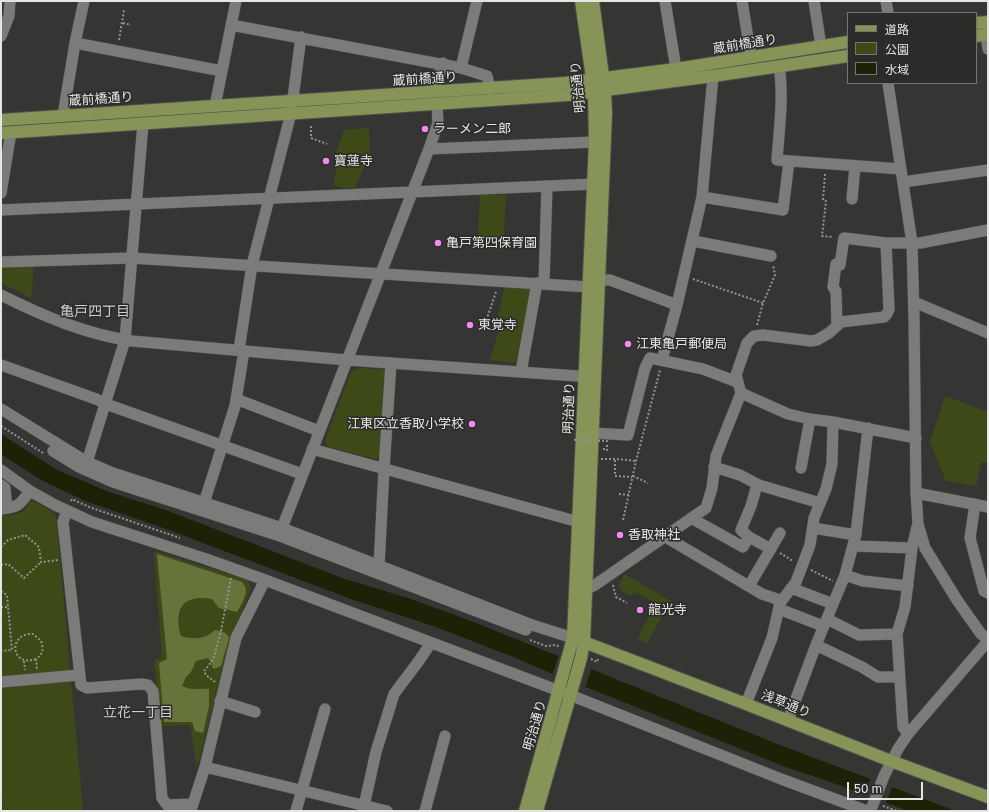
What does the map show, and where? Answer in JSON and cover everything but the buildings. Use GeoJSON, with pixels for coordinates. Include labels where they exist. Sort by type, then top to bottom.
{"type":"FeatureCollection","features":[{"type":"Feature","properties":{"kind":"main road","name":"明治通り"},"geometry":{"type":"LineString","coordinates":[[525,811],[565,690],[584,658],[575,645],[579,522],[590,377],[594,283],[606,120],[582,1]]}},
{"type":"Feature","properties":{"kind":"main road","name":"明治通り"},"geometry":{"type":"LineString","coordinates":[[593,1],[598,79]]}},
{"type":"Feature","properties":{"kind":"main road"},"geometry":{"type":"LineString","coordinates":[[977,23],[988,22]]}},
{"type":"Feature","properties":{"kind":"main road","name":"蔵前橋通り"},"geometry":{"type":"LineString","coordinates":[[1,120],[490,89],[598,79],[676,69],[847,42]]}},
{"type":"Feature","properties":{"kind":"main road","name":"蔵前橋通り"},"geometry":{"type":"LineString","coordinates":[[6,132],[437,105],[567,95],[713,76],[847,56]]}},
{"type":"Feature","properties":{"kind":"main road","name":"明治通り"},"geometry":{"type":"LineString","coordinates":[[594,283],[595,142],[600,91]]}},
{"type":"Feature","properties":{"kind":"main road","name":"明治通り"},"geometry":{"type":"LineString","coordinates":[[537,811],[587,589],[592,433],[590,377]]}},
{"type":"Feature","properties":{"kind":"main road","name":"浅草通り"},"geometry":{"type":"LineString","coordinates":[[575,645],[746,704],[988,797]]}},
{"type":"Feature","properties":{"kind":"street"},"geometry":{"type":"LineString","coordinates":[[1,36],[9,16],[10,1]]}},
{"type":"Feature","properties":{"kind":"street"},"geometry":{"type":"LineString","coordinates":[[63,116],[75,43],[84,1]]}},
{"type":"Feature","properties":{"kind":"street"},"geometry":{"type":"LineString","coordinates":[[215,106],[236,1]]}},
{"type":"Feature","properties":{"kind":"street"},"geometry":{"type":"LineString","coordinates":[[462,68],[477,1]]}},
{"type":"Feature","properties":{"kind":"street"},"geometry":{"type":"LineString","coordinates":[[665,1],[676,69]]}},
{"type":"Feature","properties":{"kind":"street"},"geometry":{"type":"LineString","coordinates":[[742,1],[750,57]]}},
{"type":"Feature","properties":{"kind":"street"},"geometry":{"type":"LineString","coordinates":[[814,1],[821,46]]}},
{"type":"Feature","properties":{"kind":"street"},"geometry":{"type":"LineString","coordinates":[[886,1],[888,12]]}},
{"type":"Feature","properties":{"kind":"street"},"geometry":{"type":"LineString","coordinates":[[231,25],[443,63],[487,76],[490,89]]}},
{"type":"Feature","properties":{"kind":"street"},"geometry":{"type":"LineString","coordinates":[[983,35],[988,49]]}},
{"type":"Feature","properties":{"kind":"street"},"geometry":{"type":"LineString","coordinates":[[204,503],[236,399],[252,265],[291,113],[301,38]]}},
{"type":"Feature","properties":{"kind":"street"},"geometry":{"type":"LineString","coordinates":[[75,43],[222,71]]}},
{"type":"Feature","properties":{"kind":"street"},"geometry":{"type":"LineString","coordinates":[[434,92],[443,63]]}},
{"type":"Feature","properties":{"kind":"street"},"geometry":{"type":"LineString","coordinates":[[779,66],[781,76],[780,115],[776,160],[901,168]]}},
{"type":"Feature","properties":{"kind":"street"},"geometry":{"type":"LineString","coordinates":[[662,360],[693,241],[702,197],[713,76]]}},
{"type":"Feature","properties":{"kind":"street"},"geometry":{"type":"LineString","coordinates":[[1,470],[30,490],[69,507],[92,522],[206,559],[431,643],[565,690],[781,779],[870,810],[891,761],[908,734],[935,701],[988,642],[965,611],[925,548],[918,524],[916,493],[912,243],[888,84]]}},
{"type":"Feature","properties":{"kind":"street"},"geometry":{"type":"LineString","coordinates":[[282,528],[429,149],[438,123],[437,105]]}},
{"type":"Feature","properties":{"kind":"street"},"geometry":{"type":"LineString","coordinates":[[87,462],[125,340],[143,123]]}},
{"type":"Feature","properties":{"kind":"street"},"geometry":{"type":"LineString","coordinates":[[1,194],[6,132]]}},
{"type":"Feature","properties":{"kind":"street"},"geometry":{"type":"LineString","coordinates":[[429,149],[595,142]]}},
{"type":"Feature","properties":{"kind":"street"},"geometry":{"type":"LineString","coordinates":[[702,197],[783,210],[789,161]]}},
{"type":"Feature","properties":{"kind":"street"},"geometry":{"type":"LineString","coordinates":[[852,198],[855,166]]}},
{"type":"Feature","properties":{"kind":"street"},"geometry":{"type":"LineString","coordinates":[[903,182],[988,170]]}},
{"type":"Feature","properties":{"kind":"street"},"geometry":{"type":"LineString","coordinates":[[1,210],[594,184]]}},
{"type":"Feature","properties":{"kind":"street"},"geometry":{"type":"LineString","coordinates":[[521,372],[540,283],[546,186]]}},
{"type":"Feature","properties":{"kind":"street"},"geometry":{"type":"LineString","coordinates":[[837,326],[836,291],[833,287],[836,264],[840,265],[844,238],[886,243],[920,243],[988,230]]}},
{"type":"Feature","properties":{"kind":"street"},"geometry":{"type":"LineString","coordinates":[[693,241],[771,256]]}},
{"type":"Feature","properties":{"kind":"street"},"geometry":{"type":"LineString","coordinates":[[587,589],[706,508],[712,488],[716,456],[741,393],[736,375],[747,343],[754,336],[763,335],[811,341],[817,340],[829,333],[841,322],[884,317],[887,314],[889,309],[886,243]]}},
{"type":"Feature","properties":{"kind":"street"},"geometry":{"type":"LineString","coordinates":[[1,262],[131,258],[540,283],[594,283],[610,280],[677,306]]}},
{"type":"Feature","properties":{"kind":"street"},"geometry":{"type":"LineString","coordinates":[[1,295],[31,310],[71,326],[125,340],[347,360],[590,377]]}},
{"type":"Feature","properties":{"kind":"street"},"geometry":{"type":"LineString","coordinates":[[914,302],[988,334]]}},
{"type":"Feature","properties":{"kind":"street"},"geometry":{"type":"LineString","coordinates":[[592,433],[628,435],[645,368],[650,358],[703,369],[737,382]]}},
{"type":"Feature","properties":{"kind":"street"},"geometry":{"type":"LineString","coordinates":[[379,566],[391,362]]}},
{"type":"Feature","properties":{"kind":"street"},"geometry":{"type":"LineString","coordinates":[[1,365],[215,444],[222,445],[302,474]]}},
{"type":"Feature","properties":{"kind":"street"},"geometry":{"type":"LineString","coordinates":[[741,393],[788,414],[916,438]]}},
{"type":"Feature","properties":{"kind":"street"},"geometry":{"type":"LineString","coordinates":[[236,399],[319,431]]}},
{"type":"Feature","properties":{"kind":"street"},"geometry":{"type":"LineString","coordinates":[[1,409],[87,462],[133,480],[282,528],[532,625],[575,645]]}},
{"type":"Feature","properties":{"kind":"street"},"geometry":{"type":"LineString","coordinates":[[1,418],[79,467],[113,482],[280,536],[518,628],[575,645]]}},
{"type":"Feature","properties":{"kind":"street"},"geometry":{"type":"LineString","coordinates":[[801,468],[810,419]]}},
{"type":"Feature","properties":{"kind":"street"},"geometry":{"type":"LineString","coordinates":[[746,704],[772,638],[780,606],[796,582],[810,545],[814,518],[826,489],[832,464],[833,422]]}},
{"type":"Feature","properties":{"kind":"street"},"geometry":{"type":"LineString","coordinates":[[788,720],[816,645],[845,576],[854,540],[868,428]]}},
{"type":"Feature","properties":{"kind":"street"},"geometry":{"type":"LineString","coordinates":[[312,449],[579,522]]}},
{"type":"Feature","properties":{"kind":"street"},"geometry":{"type":"LineString","coordinates":[[714,467],[740,475],[757,485],[820,503]]}},
{"type":"Feature","properties":{"kind":"street"},"geometry":{"type":"LineString","coordinates":[[1,485],[6,488],[4,509],[20,505],[30,490]]}},
{"type":"Feature","properties":{"kind":"street"},"geometry":{"type":"LineString","coordinates":[[757,485],[751,506],[741,530],[749,537],[771,549]]}},
{"type":"Feature","properties":{"kind":"street"},"geometry":{"type":"LineString","coordinates":[[916,493],[988,507]]}},
{"type":"Feature","properties":{"kind":"street"},"geometry":{"type":"LineString","coordinates":[[975,504],[970,538],[984,591],[988,593]]}},
{"type":"Feature","properties":{"kind":"street"},"geometry":{"type":"LineString","coordinates":[[69,507],[63,522],[81,685],[87,688],[141,684],[148,685],[153,691],[162,798],[167,805],[192,807],[205,767],[236,638],[265,580]]}},
{"type":"Feature","properties":{"kind":"street"},"geometry":{"type":"LineString","coordinates":[[691,518],[744,547],[749,537]]}},
{"type":"Feature","properties":{"kind":"street"},"geometry":{"type":"LineString","coordinates":[[908,734],[902,727],[897,634],[905,606],[912,548],[918,524]]}},
{"type":"Feature","properties":{"kind":"street"},"geometry":{"type":"LineString","coordinates":[[813,528],[854,540],[912,548]]}},
{"type":"Feature","properties":{"kind":"street"},"geometry":{"type":"LineString","coordinates":[[749,586],[780,533]]}},
{"type":"Feature","properties":{"kind":"street"},"geometry":{"type":"LineString","coordinates":[[664,536],[762,594],[777,599],[780,606],[859,635],[897,634]]}},
{"type":"Feature","properties":{"kind":"street"},"geometry":{"type":"LineString","coordinates":[[845,576],[864,581],[908,586]]}},
{"type":"Feature","properties":{"kind":"street"},"geometry":{"type":"LineString","coordinates":[[791,588],[833,604]]}},
{"type":"Feature","properties":{"kind":"street"},"geometry":{"type":"LineString","coordinates":[[364,806],[376,752],[394,694],[431,643]]}},
{"type":"Feature","properties":{"kind":"street"},"geometry":{"type":"LineString","coordinates":[[816,645],[862,667],[878,677],[899,678]]}},
{"type":"Feature","properties":{"kind":"street"},"geometry":{"type":"LineString","coordinates":[[1,682],[79,675]]}},
{"type":"Feature","properties":{"kind":"street"},"geometry":{"type":"LineString","coordinates":[[220,701],[255,712]]}},
{"type":"Feature","properties":{"kind":"street"},"geometry":{"type":"LineString","coordinates":[[296,811],[325,709]]}},
{"type":"Feature","properties":{"kind":"street"},"geometry":{"type":"LineString","coordinates":[[425,811],[445,736]]}},
{"type":"Feature","properties":{"kind":"street"},"geometry":{"type":"LineString","coordinates":[[205,767],[387,811]]}},
{"type":"Feature","properties":{"kind":"path"},"geometry":{"type":"LineString","coordinates":[[117,51],[123,23],[124,10]]}},
{"type":"Feature","properties":{"kind":"path"},"geometry":{"type":"LineString","coordinates":[[123,23],[131,25]]}},
{"type":"Feature","properties":{"kind":"path"},"geometry":{"type":"LineString","coordinates":[[311,126],[311,138],[327,144]]}},
{"type":"Feature","properties":{"kind":"path"},"geometry":{"type":"LineString","coordinates":[[826,164],[823,200],[826,200],[822,236],[844,238]]}},
{"type":"Feature","properties":{"kind":"path"},"geometry":{"type":"LineString","coordinates":[[754,336],[763,303],[775,275],[771,256]]}},
{"type":"Feature","properties":{"kind":"path"},"geometry":{"type":"LineString","coordinates":[[684,276],[763,303]]}},
{"type":"Feature","properties":{"kind":"path"},"geometry":{"type":"LineString","coordinates":[[486,324],[499,281]]}},
{"type":"Feature","properties":{"kind":"path"},"geometry":{"type":"LineString","coordinates":[[623,520],[636,461],[662,360]]}},
{"type":"Feature","properties":{"kind":"path"},"geometry":{"type":"LineString","coordinates":[[575,439],[607,441],[607,450],[604,450],[604,441]]}},
{"type":"Feature","properties":{"kind":"path"},"geometry":{"type":"LineString","coordinates":[[600,459],[636,461]]}},
{"type":"Feature","properties":{"kind":"path"},"geometry":{"type":"LineString","coordinates":[[615,460],[615,476],[633,477],[648,483]]}},
{"type":"Feature","properties":{"kind":"path"},"geometry":{"type":"LineString","coordinates":[[619,494],[628,495]]}},
{"type":"Feature","properties":{"kind":"path"},"geometry":{"type":"LineString","coordinates":[[69,507],[72,499],[89,507],[180,538]]}},
{"type":"Feature","properties":{"kind":"path"},"geometry":{"type":"LineString","coordinates":[[1,546],[8,540],[25,535],[39,547],[41,562]]}},
{"type":"Feature","properties":{"kind":"path"},"geometry":{"type":"LineString","coordinates":[[1,565],[8,564],[24,578],[41,562],[66,559]]}},
{"type":"Feature","properties":{"kind":"path"},"geometry":{"type":"LineString","coordinates":[[219,685],[206,675],[204,671],[213,660],[221,631],[232,574]]}},
{"type":"Feature","properties":{"kind":"path"},"geometry":{"type":"LineString","coordinates":[[611,574],[616,597],[628,603]]}},
{"type":"Feature","properties":{"kind":"path"},"geometry":{"type":"LineString","coordinates":[[1,591],[7,595],[14,649],[19,658],[30,662],[40,656],[43,646],[38,637],[33,634],[28,634],[18,639],[14,649]]}},
{"type":"Feature","properties":{"kind":"path"},"geometry":{"type":"LineString","coordinates":[[1,607],[8,607]]}},
{"type":"Feature","properties":{"kind":"path"},"geometry":{"type":"LineString","coordinates":[[1,651],[14,649]]}},
{"type":"Feature","properties":{"kind":"path"},"geometry":{"type":"LineString","coordinates":[[584,658],[597,662],[599,658]]}},
{"type":"Feature","properties":{"kind":"green space"},"geometry":{"type":"Polygon","coordinates":[[[369,128],[370,153],[355,188],[334,186],[335,175],[341,155],[336,153],[344,130],[369,128]]]}},
{"type":"Feature","properties":{"kind":"green space"},"geometry":{"type":"Polygon","coordinates":[[[480,195],[506,195],[503,250],[477,249],[480,195]]]}},
{"type":"Feature","properties":{"kind":"green space"},"geometry":{"type":"Polygon","coordinates":[[[34,266],[31,298],[1,283],[1,267],[34,266]]]}},
{"type":"Feature","properties":{"kind":"green space"},"geometry":{"type":"Polygon","coordinates":[[[505,286],[529,287],[532,290],[518,363],[490,360],[501,324],[496,323],[505,286]]]}},
{"type":"Feature","properties":{"kind":"green space"},"geometry":{"type":"Polygon","coordinates":[[[358,368],[385,370],[386,373],[380,455],[376,459],[328,447],[325,441],[351,372],[358,368]]]}},
{"type":"Feature","properties":{"kind":"green space"},"geometry":{"type":"Polygon","coordinates":[[[945,396],[988,412],[988,463],[981,462],[976,486],[946,481],[930,442],[945,396]]]}},
{"type":"Feature","properties":{"kind":"green space"},"geometry":{"type":"Polygon","coordinates":[[[30,501],[44,507],[56,516],[83,811],[3,811],[1,782],[1,515],[22,512],[30,501]]]}},
{"type":"Feature","properties":{"kind":"green space"},"geometry":{"type":"Polygon","coordinates":[[[154,551],[248,580],[251,589],[229,642],[197,768],[190,725],[161,726],[154,659],[162,658],[154,551]]]}},
{"type":"Feature","properties":{"kind":"green space"},"geometry":{"type":"Polygon","coordinates":[[[157,554],[242,582],[246,589],[245,597],[237,612],[219,608],[212,599],[204,598],[195,598],[185,602],[180,610],[178,620],[181,636],[199,638],[208,635],[215,630],[222,631],[229,638],[221,666],[214,669],[208,658],[196,661],[182,686],[192,689],[209,689],[209,706],[203,733],[195,731],[192,722],[164,722],[159,663],[167,659],[157,554]]]}},
{"type":"Feature","properties":{"kind":"green space"},"geometry":{"type":"Polygon","coordinates":[[[624,574],[671,601],[647,643],[637,639],[656,603],[634,592],[631,596],[621,591],[619,586],[624,574]]]}},
{"type":"Feature","properties":{"kind":"water"},"geometry":{"type":"Polygon","coordinates":[[[1,434],[57,470],[109,492],[166,510],[342,578],[411,599],[466,619],[790,749],[956,811],[908,811],[788,768],[433,626],[351,599],[166,529],[85,501],[41,480],[1,454],[1,434]]]}},
{"type":"Feature","properties":{"kind":"pier"},"geometry":{"type":"Polygon","coordinates":[[[559,654],[592,667],[585,688],[552,676],[559,654]]]}},
{"type":"Feature","properties":{"kind":"pier"},"geometry":{"type":"Polygon","coordinates":[[[871,777],[893,785],[885,805],[863,796],[871,777]]]}},
{"type":"Feature","properties":{"kind":"place","name":"ラーメン二郎"},"geometry":{"type":"Point","coordinates":[425,129]}},
{"type":"Feature","properties":{"kind":"place","name":"寶蓮寺"},"geometry":{"type":"Point","coordinates":[326,161]}},
{"type":"Feature","properties":{"kind":"place","name":"亀戸第四保育園"},"geometry":{"type":"Point","coordinates":[438,243]}},
{"type":"Feature","properties":{"kind":"place","name":"東覚寺"},"geometry":{"type":"Point","coordinates":[470,325]}},
{"type":"Feature","properties":{"kind":"place","name":"江東亀戸郵便局"},"geometry":{"type":"Point","coordinates":[628,344]}},
{"type":"Feature","properties":{"kind":"place","name":"江東区立香取小学校"},"geometry":{"type":"Point","coordinates":[472,424]}},
{"type":"Feature","properties":{"kind":"place","name":"香取神社"},"geometry":{"type":"Point","coordinates":[620,535]}},
{"type":"Feature","properties":{"kind":"place","name":"龍光寺"},"geometry":{"type":"Point","coordinates":[640,610]}},
{"type":"Feature","properties":{"kind":"district","name":"亀戸四丁目"},"geometry":{"type":"Point","coordinates":[95,312]}},
{"type":"Feature","properties":{"kind":"district","name":"立花一丁目"},"geometry":{"type":"Point","coordinates":[138,713]}}]}
